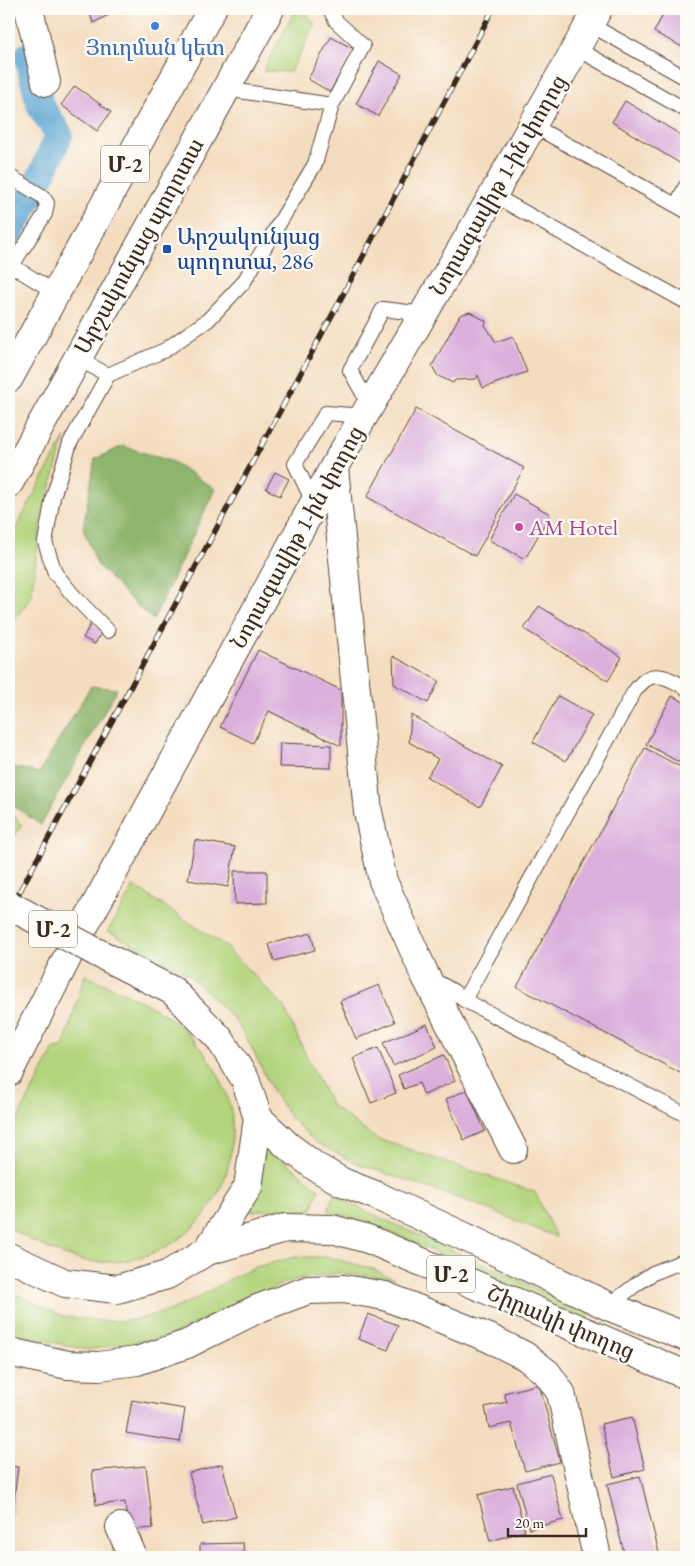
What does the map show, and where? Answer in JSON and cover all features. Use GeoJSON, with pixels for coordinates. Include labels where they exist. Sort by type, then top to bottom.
{"type":"FeatureCollection","features":[{"type":"Feature","properties":{"kind":"main road"},"geometry":{"type":"LineString","coordinates":[[29,9],[46,82]]}},
{"type":"Feature","properties":{"kind":"main road","name":"Մ-2"},"geometry":{"type":"LineString","coordinates":[[9,378],[212,9]]}},
{"type":"Feature","properties":{"kind":"main road","name":"Արշակունյաց պողոտա"},"geometry":{"type":"LineString","coordinates":[[9,483],[270,9]]}},
{"type":"Feature","properties":{"kind":"main road","name":"Նորագավիթ 1-ին փողոց"},"geometry":{"type":"LineString","coordinates":[[9,1072],[69,954],[334,467],[493,195],[594,16]]}},
{"type":"Feature","properties":{"kind":"main road"},"geometry":{"type":"LineString","coordinates":[[334,467],[368,812],[383,881],[425,975],[512,1149]]}},
{"type":"Feature","properties":{"kind":"main road","name":"Շիրակի փողոց"},"geometry":{"type":"LineString","coordinates":[[9,906],[173,991],[219,1038],[245,1079],[258,1118],[248,1187],[207,1251]]}},
{"type":"Feature","properties":{"kind":"main road","name":"Շիրակի փողոց"},"geometry":{"type":"LineString","coordinates":[[258,1118],[288,1146],[316,1167],[342,1182],[375,1195],[478,1243],[608,1306],[686,1337]]}},
{"type":"Feature","properties":{"kind":"main road","name":"Շիրակի փողոց"},"geometry":{"type":"LineString","coordinates":[[9,1257],[65,1283],[117,1289],[167,1275],[207,1251],[285,1228],[332,1229],[368,1239],[686,1376]]}},
{"type":"Feature","properties":{"kind":"main road"},"geometry":{"type":"LineString","coordinates":[[9,1352],[68,1365],[99,1366],[137,1361],[187,1344],[257,1309],[308,1290],[344,1289],[384,1296],[489,1338],[525,1356],[547,1373],[561,1393],[597,1557]]}},
{"type":"Feature","properties":{"kind":"main road"},"geometry":{"type":"LineString","coordinates":[[120,1526],[133,1557]]}},
{"type":"Feature","properties":{"kind":"lane"},"geometry":{"type":"LineString","coordinates":[[108,631],[73,595],[55,573],[45,542],[53,497],[70,443],[108,376],[165,350],[208,320],[243,283],[315,164],[332,105],[363,46],[336,21],[330,9]]}},
{"type":"Feature","properties":{"kind":"lane"},"geometry":{"type":"LineString","coordinates":[[594,16],[686,78]]}},
{"type":"Feature","properties":{"kind":"lane"},"geometry":{"type":"LineString","coordinates":[[576,48],[686,110]]}},
{"type":"Feature","properties":{"kind":"lane"},"geometry":{"type":"LineString","coordinates":[[225,89],[332,105]]}},
{"type":"Feature","properties":{"kind":"lane"},"geometry":{"type":"LineString","coordinates":[[532,125],[681,208],[686,186]]}},
{"type":"Feature","properties":{"kind":"lane"},"geometry":{"type":"LineString","coordinates":[[9,176],[42,196],[47,203],[45,214],[10,268],[55,292]]}},
{"type":"Feature","properties":{"kind":"lane"},"geometry":{"type":"LineString","coordinates":[[493,195],[686,302]]}},
{"type":"Feature","properties":{"kind":"lane"},"geometry":{"type":"LineString","coordinates":[[314,504],[295,464],[326,413],[367,411],[350,370],[383,309],[424,314]]}},
{"type":"Feature","properties":{"kind":"lane"},"geometry":{"type":"LineString","coordinates":[[77,358],[108,376]]}},
{"type":"Feature","properties":{"kind":"lane"},"geometry":{"type":"LineString","coordinates":[[464,1000],[634,692],[646,678],[658,676],[668,678],[686,688]]}},
{"type":"Feature","properties":{"kind":"lane"},"geometry":{"type":"LineString","coordinates":[[425,975],[453,991],[464,1000],[686,1115]]}},
{"type":"Feature","properties":{"kind":"lane"},"geometry":{"type":"LineString","coordinates":[[608,1306],[653,1274],[686,1260]]}},
{"type":"Feature","properties":{"kind":"green space"},"geometry":{"type":"Polygon","coordinates":[[[296,9],[304,9],[315,25],[290,72],[263,71],[296,9]]]}},
{"type":"Feature","properties":{"kind":"green space"},"geometry":{"type":"Polygon","coordinates":[[[65,437],[41,520],[31,598],[9,626],[9,541],[65,437]]]}},
{"type":"Feature","properties":{"kind":"green space"},"geometry":{"type":"Polygon","coordinates":[[[123,446],[173,462],[215,489],[153,620],[97,564],[83,528],[95,459],[123,446]]]}},
{"type":"Feature","properties":{"kind":"green space"},"geometry":{"type":"Polygon","coordinates":[[[91,686],[117,689],[41,825],[15,807],[9,799],[9,766],[39,773],[91,686]]]}},
{"type":"Feature","properties":{"kind":"green space"},"geometry":{"type":"Polygon","coordinates":[[[9,811],[22,825],[9,846],[9,811]]]}},
{"type":"Feature","properties":{"kind":"green space"},"geometry":{"type":"Polygon","coordinates":[[[134,886],[225,946],[283,1005],[332,1106],[375,1138],[535,1192],[556,1237],[473,1203],[358,1164],[315,1142],[290,1117],[273,1092],[251,1046],[235,1020],[188,974],[108,931],[134,886]]]}},
{"type":"Feature","properties":{"kind":"green space"},"geometry":{"type":"Polygon","coordinates":[[[85,975],[154,1008],[167,1016],[189,1035],[204,1052],[217,1073],[227,1094],[232,1117],[231,1151],[226,1174],[218,1194],[206,1213],[192,1229],[175,1242],[155,1252],[134,1259],[97,1262],[71,1257],[45,1247],[9,1228],[9,1136],[54,1049],[63,1048],[85,975]]]}},
{"type":"Feature","properties":{"kind":"green space"},"geometry":{"type":"Polygon","coordinates":[[[264,1144],[319,1189],[312,1210],[264,1210],[240,1213],[264,1144]]]}},
{"type":"Feature","properties":{"kind":"green space"},"geometry":{"type":"Polygon","coordinates":[[[333,1195],[590,1313],[587,1320],[367,1222],[328,1211],[333,1195]]]}},
{"type":"Feature","properties":{"kind":"green space"},"geometry":{"type":"Polygon","coordinates":[[[295,1257],[329,1257],[373,1269],[394,1279],[339,1273],[289,1281],[166,1337],[87,1350],[9,1332],[9,1291],[65,1317],[103,1321],[135,1320],[172,1310],[256,1267],[295,1257]]]}},
{"type":"Feature","properties":{"kind":"building"},"geometry":{"type":"Polygon","coordinates":[[[89,9],[120,9],[93,23],[89,9]]]}},
{"type":"Feature","properties":{"kind":"building"},"geometry":{"type":"Polygon","coordinates":[[[666,9],[686,9],[686,49],[654,32],[666,9]]]}},
{"type":"Feature","properties":{"kind":"building"},"geometry":{"type":"Polygon","coordinates":[[[331,37],[354,49],[330,92],[308,79],[331,37]]]}},
{"type":"Feature","properties":{"kind":"building"},"geometry":{"type":"Polygon","coordinates":[[[379,61],[402,74],[378,116],[356,104],[379,61]]]}},
{"type":"Feature","properties":{"kind":"building"},"geometry":{"type":"Polygon","coordinates":[[[75,86],[111,112],[97,131],[61,105],[75,86]]]}},
{"type":"Feature","properties":{"kind":"building"},"geometry":{"type":"Polygon","coordinates":[[[625,101],[686,138],[686,167],[612,122],[625,101]]]}},
{"type":"Feature","properties":{"kind":"building"},"geometry":{"type":"Polygon","coordinates":[[[470,312],[486,321],[485,325],[496,342],[513,336],[527,372],[483,388],[478,375],[476,379],[455,380],[453,383],[438,376],[432,366],[460,315],[470,312]]]}},
{"type":"Feature","properties":{"kind":"building"},"geometry":{"type":"Polygon","coordinates":[[[416,409],[524,468],[475,556],[367,497],[416,409]]]}},
{"type":"Feature","properties":{"kind":"building"},"geometry":{"type":"Polygon","coordinates":[[[275,472],[289,479],[280,496],[266,489],[275,472]]]}},
{"type":"Feature","properties":{"kind":"building","name":"AM Hotel"},"geometry":{"type":"Polygon","coordinates":[[[514,494],[550,514],[525,559],[489,540],[514,494]]]}},
{"type":"Feature","properties":{"kind":"building"},"geometry":{"type":"Polygon","coordinates":[[[539,606],[622,657],[608,681],[524,629],[539,606]]]}},
{"type":"Feature","properties":{"kind":"building"},"geometry":{"type":"Polygon","coordinates":[[[91,623],[103,629],[95,644],[83,638],[91,623]]]}},
{"type":"Feature","properties":{"kind":"building"},"geometry":{"type":"Polygon","coordinates":[[[258,650],[341,690],[341,746],[269,711],[253,743],[220,727],[258,650]]]}},
{"type":"Feature","properties":{"kind":"building"},"geometry":{"type":"Polygon","coordinates":[[[393,656],[439,681],[428,703],[394,684],[393,656]]]}},
{"type":"Feature","properties":{"kind":"building"},"geometry":{"type":"Polygon","coordinates":[[[558,696],[592,715],[566,761],[533,742],[558,696]]]}},
{"type":"Feature","properties":{"kind":"building"},"geometry":{"type":"Polygon","coordinates":[[[672,696],[686,703],[686,766],[646,744],[672,696]]]}},
{"type":"Feature","properties":{"kind":"building"},"geometry":{"type":"Polygon","coordinates":[[[411,715],[502,767],[480,807],[427,777],[438,759],[409,742],[411,715]]]}},
{"type":"Feature","properties":{"kind":"building"},"geometry":{"type":"Polygon","coordinates":[[[280,743],[331,745],[331,768],[279,767],[280,743]]]}},
{"type":"Feature","properties":{"kind":"building"},"geometry":{"type":"Polygon","coordinates":[[[645,748],[686,770],[686,1076],[517,987],[645,748]]]}},
{"type":"Feature","properties":{"kind":"building"},"geometry":{"type":"Polygon","coordinates":[[[195,840],[235,847],[228,887],[188,880],[195,840]]]}},
{"type":"Feature","properties":{"kind":"building"},"geometry":{"type":"Polygon","coordinates":[[[234,871],[267,871],[267,903],[235,904],[234,871]]]}},
{"type":"Feature","properties":{"kind":"building"},"geometry":{"type":"Polygon","coordinates":[[[311,933],[315,950],[274,961],[269,944],[311,933]]]}},
{"type":"Feature","properties":{"kind":"building"},"geometry":{"type":"Polygon","coordinates":[[[379,985],[395,1022],[356,1039],[340,1001],[379,985]]]}},
{"type":"Feature","properties":{"kind":"building"},"geometry":{"type":"Polygon","coordinates":[[[427,1024],[437,1047],[393,1066],[383,1043],[427,1024]]]}},
{"type":"Feature","properties":{"kind":"building"},"geometry":{"type":"Polygon","coordinates":[[[378,1048],[396,1093],[371,1103],[353,1058],[378,1048]]]}},
{"type":"Feature","properties":{"kind":"building"},"geometry":{"type":"Polygon","coordinates":[[[444,1055],[455,1081],[424,1095],[419,1083],[404,1089],[398,1075],[444,1055]]]}},
{"type":"Feature","properties":{"kind":"building"},"geometry":{"type":"Polygon","coordinates":[[[467,1090],[485,1131],[464,1140],[446,1099],[467,1090]]]}},
{"type":"Feature","properties":{"kind":"building"},"geometry":{"type":"Polygon","coordinates":[[[368,1314],[398,1325],[388,1350],[358,1339],[368,1314]]]}},
{"type":"Feature","properties":{"kind":"building"},"geometry":{"type":"Polygon","coordinates":[[[539,1384],[560,1462],[525,1471],[511,1423],[489,1428],[485,1407],[507,1402],[504,1393],[539,1384]]]}},
{"type":"Feature","properties":{"kind":"building"},"geometry":{"type":"Polygon","coordinates":[[[132,1400],[185,1409],[180,1442],[126,1433],[132,1400]]]}},
{"type":"Feature","properties":{"kind":"building"},"geometry":{"type":"Polygon","coordinates":[[[632,1417],[645,1469],[614,1477],[601,1424],[632,1417]]]}},
{"type":"Feature","properties":{"kind":"building"},"geometry":{"type":"Polygon","coordinates":[[[222,1464],[236,1517],[203,1525],[189,1473],[222,1464]]]}},
{"type":"Feature","properties":{"kind":"building"},"geometry":{"type":"Polygon","coordinates":[[[9,1466],[18,1467],[10,1530],[9,1530],[9,1466]]]}},
{"type":"Feature","properties":{"kind":"building"},"geometry":{"type":"Polygon","coordinates":[[[146,1466],[153,1528],[128,1530],[125,1502],[96,1505],[92,1471],[146,1466]]]}},
{"type":"Feature","properties":{"kind":"building"},"geometry":{"type":"Polygon","coordinates":[[[551,1474],[563,1520],[529,1529],[517,1483],[551,1474]]]}},
{"type":"Feature","properties":{"kind":"building"},"geometry":{"type":"Polygon","coordinates":[[[640,1476],[660,1557],[625,1557],[607,1484],[640,1476]]]}},
{"type":"Feature","properties":{"kind":"building"},"geometry":{"type":"Polygon","coordinates":[[[513,1486],[525,1531],[490,1541],[478,1495],[513,1486]]]}},
{"type":"Feature","properties":{"kind":"building"},"geometry":{"type":"Polygon","coordinates":[[[243,1543],[244,1557],[200,1557],[200,1544],[243,1543]]]}},
{"type":"Feature","properties":{"kind":"waterway"},"geometry":{"type":"LineString","coordinates":[[9,234],[42,174],[59,135],[40,105],[28,56]]}},
{"type":"Feature","properties":{"kind":"railway"},"geometry":{"type":"LineString","coordinates":[[9,911],[336,308],[493,9]]}},
{"type":"Feature","properties":{"kind":"place","name":"Յուղման կետ"},"geometry":{"type":"Point","coordinates":[155,26]}},
{"type":"Feature","properties":{"kind":"place","name":"Արշակունյաց պողոտա, 286"},"geometry":{"type":"Point","coordinates":[167,249]}},
{"type":"Feature","properties":{"kind":"place","name":"AM Hotel"},"geometry":{"type":"Point","coordinates":[519,527]}}]}
